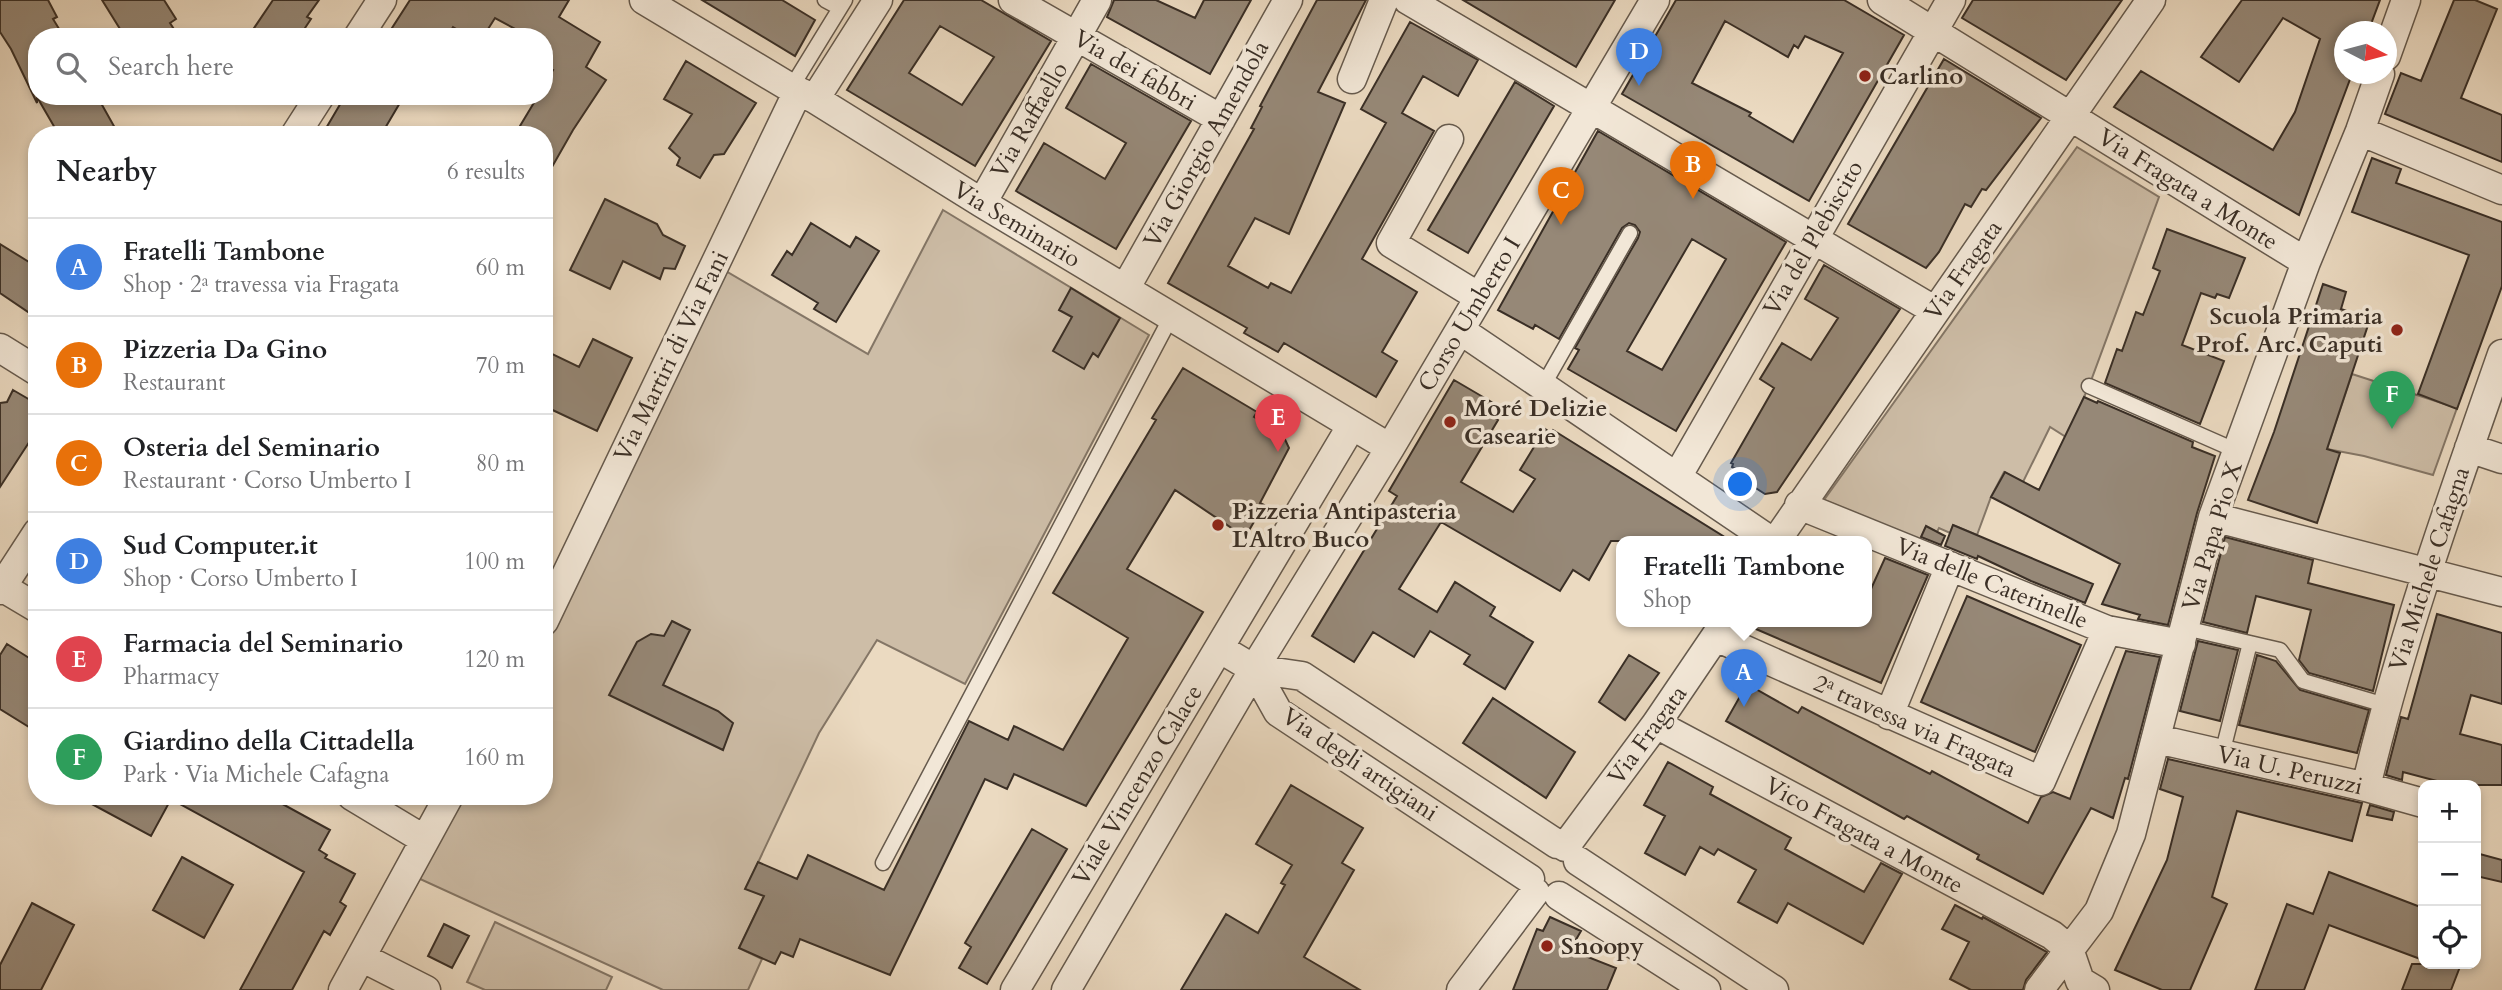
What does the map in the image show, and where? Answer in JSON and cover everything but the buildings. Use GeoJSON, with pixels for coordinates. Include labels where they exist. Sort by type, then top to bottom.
{"type":"FeatureCollection","features":[{"type":"Feature","properties":{"kind":"street"},"geometry":{"type":"LineString","coordinates":[[364,28],[382,0]]}},
{"type":"Feature","properties":{"kind":"street","name":"Via Martiri di Via Fani"},"geometry":{"type":"LineString","coordinates":[[553,603],[802,93],[878,0]]}},
{"type":"Feature","properties":{"kind":"street","name":"Via dei fabbri"},"geometry":{"type":"LineString","coordinates":[[1013,0],[1221,119]]}},
{"type":"Feature","properties":{"kind":"street","name":"Via Raffaello"},"geometry":{"type":"LineString","coordinates":[[982,203],[1097,0]]}},
{"type":"Feature","properties":{"kind":"street","name":"Via Giorgio Amendola"},"geometry":{"type":"LineString","coordinates":[[1125,289],[1287,0]]}},
{"type":"Feature","properties":{"kind":"street"},"geometry":{"type":"LineString","coordinates":[[1352,79],[1384,0]]}},
{"type":"Feature","properties":{"kind":"street"},"geometry":{"type":"LineString","coordinates":[[1408,0],[1934,310]]}},
{"type":"Feature","properties":{"kind":"street","name":"Corso Umberto I"},"geometry":{"type":"LineString","coordinates":[[1390,448],[1655,0]]}},
{"type":"Feature","properties":{"kind":"street","name":"Via Fragata a Monte"},"geometry":{"type":"LineString","coordinates":[[1882,0],[2306,262]]}},
{"type":"Feature","properties":{"kind":"street","name":"Via del Plebiscito"},"geometry":{"type":"LineString","coordinates":[[1677,477],[1951,0]]}},
{"type":"Feature","properties":{"kind":"street","name":"Via Fragata"},"geometry":{"type":"LineString","coordinates":[[1779,536],[2151,0]]}},
{"type":"Feature","properties":{"kind":"street"},"geometry":{"type":"LineString","coordinates":[[2397,25],[2406,0]]}},
{"type":"Feature","properties":{"kind":"street","name":"Via Seminario"},"geometry":{"type":"LineString","coordinates":[[654,3],[1390,448]]}},
{"type":"Feature","properties":{"kind":"street","name":"Via Papa Pio X"},"geometry":{"type":"LineString","coordinates":[[2039,990],[2099,911],[2131,834],[2213,517],[2306,262],[2376,84]]}},
{"type":"Feature","properties":{"kind":"street"},"geometry":{"type":"LineString","coordinates":[[301,126],[314,105]]}},
{"type":"Feature","properties":{"kind":"street"},"geometry":{"type":"LineString","coordinates":[[2360,131],[2502,190]]}},
{"type":"Feature","properties":{"kind":"street"},"geometry":{"type":"LineString","coordinates":[[1449,139],[1391,243],[1479,297]]}},
{"type":"Feature","properties":{"kind":"street"},"geometry":{"type":"LineString","coordinates":[[1460,330],[1764,536]]}},
{"type":"Feature","properties":{"kind":"street"},"geometry":{"type":"LineString","coordinates":[[0,348],[28,365]]}},
{"type":"Feature","properties":{"kind":"street","name":"Via Michele Cafagna"},"geometry":{"type":"LineString","coordinates":[[2366,787],[2385,705],[2425,574],[2469,448],[2496,391],[2502,354]]}},
{"type":"Feature","properties":{"kind":"street","name":"Viale Vincenzo Calace"},"geometry":{"type":"LineString","coordinates":[[1015,990],[1352,425]]}},
{"type":"Feature","properties":{"kind":"street","name":"Viale Vincenzo Calace"},"geometry":{"type":"LineString","coordinates":[[1066,990],[1254,669],[1390,448]]}},
{"type":"Feature","properties":{"kind":"street"},"geometry":{"type":"LineString","coordinates":[[2469,448],[2502,458]]}},
{"type":"Feature","properties":{"kind":"street","name":"Via delle Caterinelle"},"geometry":{"type":"LineString","coordinates":[[1800,505],[2107,630],[2183,636]]}},
{"type":"Feature","properties":{"kind":"street"},"geometry":{"type":"LineString","coordinates":[[2213,517],[2502,592]]}},
{"type":"Feature","properties":{"kind":"street"},"geometry":{"type":"LineString","coordinates":[[28,547],[1,589],[28,603]]}},
{"type":"Feature","properties":{"kind":"street"},"geometry":{"type":"LineString","coordinates":[[1889,715],[1950,566]]}},
{"type":"Feature","properties":{"kind":"street","name":"Via Fragata"},"geometry":{"type":"LineString","coordinates":[[1567,850],[1721,629]]}},
{"type":"Feature","properties":{"kind":"street","name":"2ª travessa via Fragata"},"geometry":{"type":"LineString","coordinates":[[1721,629],[1889,715],[2040,781],[2107,630]]}},
{"type":"Feature","properties":{"kind":"street"},"geometry":{"type":"LineString","coordinates":[[1219,648],[1254,669]]}},
{"type":"Feature","properties":{"kind":"street","name":"Via degli artigiani"},"geometry":{"type":"LineString","coordinates":[[1254,669],[1302,676],[1567,850],[1761,986]]}},
{"type":"Feature","properties":{"kind":"street","name":"Via degli artigiani"},"geometry":{"type":"LineString","coordinates":[[1254,669],[1278,712],[1541,889],[1706,990]]}},
{"type":"Feature","properties":{"kind":"street","name":"Vico Fragata a Monte"},"geometry":{"type":"LineString","coordinates":[[1656,724],[2052,935],[2069,949]]}},
{"type":"Feature","properties":{"kind":"street","name":"Via U. Peruzzi"},"geometry":{"type":"LineString","coordinates":[[2157,739],[2418,802]]}},
{"type":"Feature","properties":{"kind":"street"},"geometry":{"type":"LineString","coordinates":[[367,805],[425,840]]}},
{"type":"Feature","properties":{"kind":"street"},"geometry":{"type":"LineString","coordinates":[[343,990],[444,805]]}},
{"type":"Feature","properties":{"kind":"street"},"geometry":{"type":"LineString","coordinates":[[1461,990],[1541,889],[1572,883],[1567,850],[1542,853],[1536,862],[1541,889]]}},
{"type":"Feature","properties":{"kind":"street"},"geometry":{"type":"LineString","coordinates":[[1055,923],[1092,945]]}},
{"type":"Feature","properties":{"kind":"street"},"geometry":{"type":"LineString","coordinates":[[2069,949],[2080,981],[2095,990]]}},
{"type":"Feature","properties":{"kind":"street"},"geometry":{"type":"LineString","coordinates":[[360,957],[426,990]]}},
{"type":"Feature","properties":{"kind":"lane"},"geometry":{"type":"LineString","coordinates":[[802,93],[842,4],[825,0]]}},
{"type":"Feature","properties":{"kind":"lane"},"geometry":{"type":"LineString","coordinates":[[1543,386],[1630,233]]}},
{"type":"Feature","properties":{"kind":"lane"},"geometry":{"type":"LineString","coordinates":[[883,863],[1171,317]]}},
{"type":"Feature","properties":{"kind":"lane"},"geometry":{"type":"LineString","coordinates":[[2089,386],[2237,452]]}},
{"type":"Feature","properties":{"kind":"lane"},"geometry":{"type":"LineString","coordinates":[[2183,636],[2250,643],[2280,650],[2302,681],[2385,705]]}},
{"type":"Feature","properties":{"kind":"lane"},"geometry":{"type":"LineString","coordinates":[[2222,754],[2250,643]]}},
{"type":"Feature","properties":{"kind":"shaded area"},"geometry":{"type":"Polygon","coordinates":[[[2077,147],[2159,197],[2089,386],[2066,437],[2050,427],[2023,482],[2004,472],[1991,497],[1977,535],[1953,525],[1950,533],[1939,528],[1937,532],[1926,527],[1920,540],[1824,500],[2077,147]]]}},
{"type":"Feature","properties":{"kind":"shaded area"},"geometry":{"type":"Polygon","coordinates":[[[943,210],[1149,335],[965,684],[877,640],[819,733],[746,888],[764,896],[739,948],[762,959],[748,990],[663,990],[407,873],[444,805],[553,805],[553,603],[717,266],[868,354],[943,210]]]}},
{"type":"Feature","properties":{"kind":"shaded area"},"geometry":{"type":"Polygon","coordinates":[[[2352,374],[2457,408],[2433,475],[2327,449],[2352,374]]]}},
{"type":"Feature","properties":{"kind":"shaded area"},"geometry":{"type":"Polygon","coordinates":[[[495,922],[612,977],[606,990],[485,990],[467,982],[495,922]]]}},
{"type":"Feature","properties":{"kind":"place","name":"Carlino"},"geometry":{"type":"Point","coordinates":[1865,76]}},
{"type":"Feature","properties":{"kind":"place","name":"Sud Computer.it"},"geometry":{"type":"Point","coordinates":[1639,86]}},
{"type":"Feature","properties":{"kind":"place","name":"Pizzeria Da Gino"},"geometry":{"type":"Point","coordinates":[1693,199]}},
{"type":"Feature","properties":{"kind":"place","name":"Osteria del Seminario"},"geometry":{"type":"Point","coordinates":[1561,225]}},
{"type":"Feature","properties":{"kind":"place","name":"Scuola Primaria Prof. Arc. Caputi"},"geometry":{"type":"Point","coordinates":[2397,330]}},
{"type":"Feature","properties":{"kind":"place","name":"Moré Delizie Casearie"},"geometry":{"type":"Point","coordinates":[1450,422]}},
{"type":"Feature","properties":{"kind":"place","name":"Giardino della Cittadella"},"geometry":{"type":"Point","coordinates":[2392,429]}},
{"type":"Feature","properties":{"kind":"place","name":"Farmacia del Seminario"},"geometry":{"type":"Point","coordinates":[1278,452]}},
{"type":"Feature","properties":{"kind":"place","name":"Pizzeria Antipasteria L'Altro Buco"},"geometry":{"type":"Point","coordinates":[1218,525]}},
{"type":"Feature","properties":{"kind":"place","name":"Fratelli Tambone"},"geometry":{"type":"Point","coordinates":[1744,707]}},
{"type":"Feature","properties":{"kind":"place","name":"Snoopy"},"geometry":{"type":"Point","coordinates":[1547,946]}}]}
